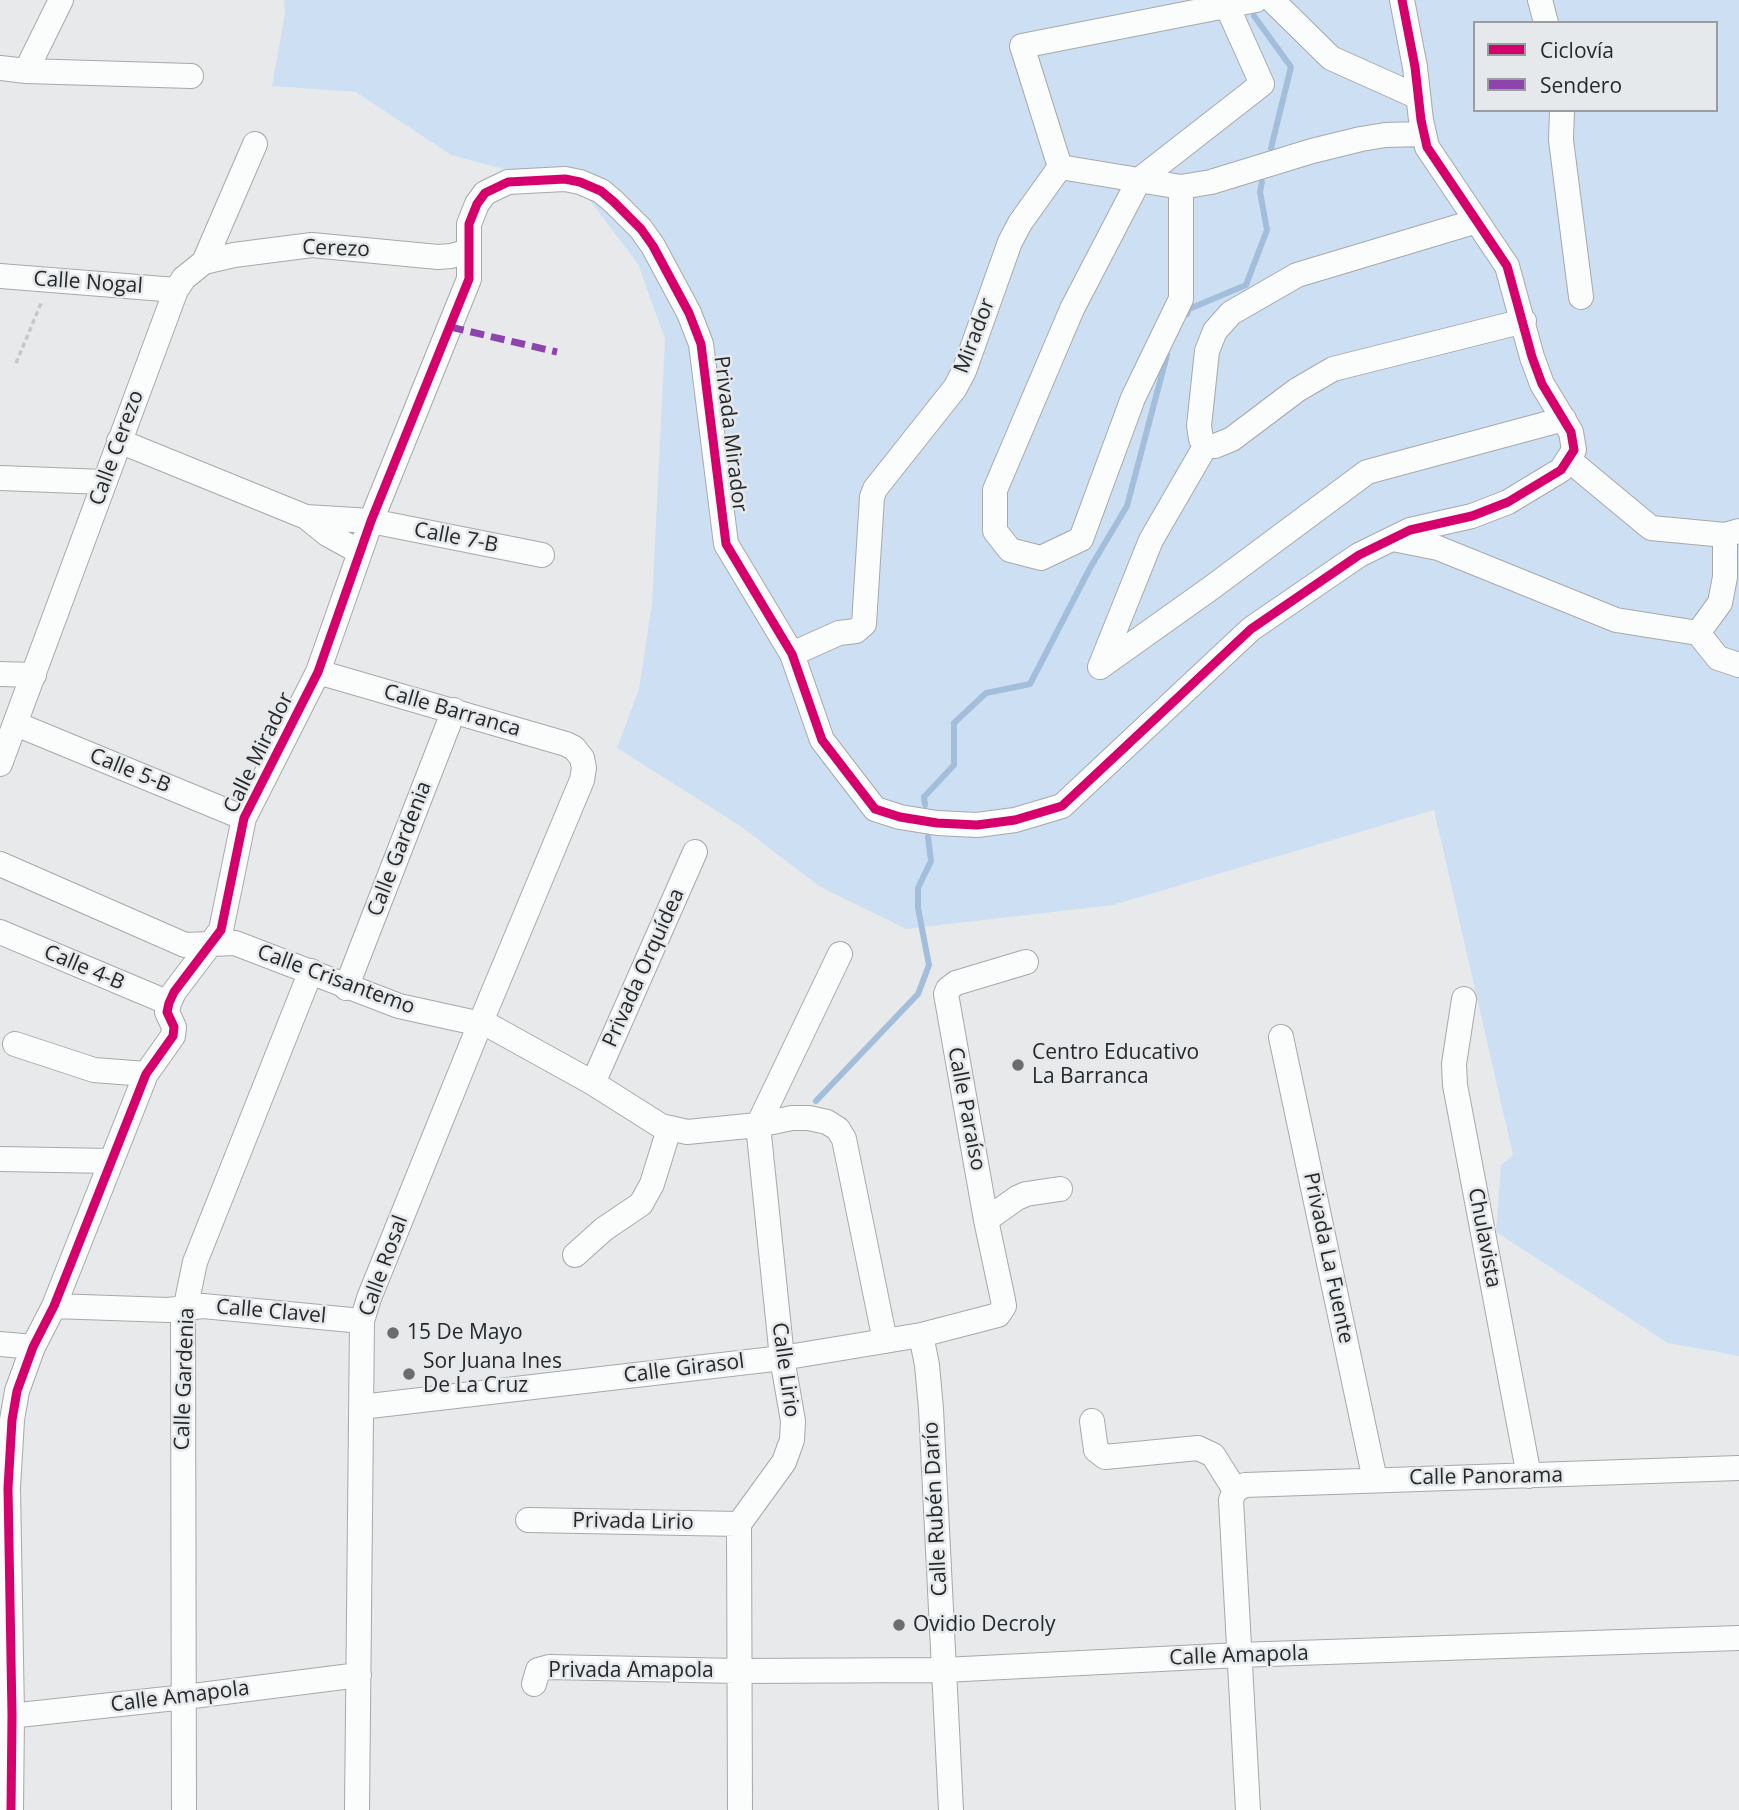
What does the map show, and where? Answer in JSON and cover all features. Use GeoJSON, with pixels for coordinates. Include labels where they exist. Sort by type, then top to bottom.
{"type":"FeatureCollection","features":[{"type":"Feature","properties":{"kind":"street"},"geometry":{"type":"LineString","coordinates":[[26,71],[61,0]]}},
{"type":"Feature","properties":{"kind":"street"},"geometry":{"type":"LineString","coordinates":[[1256,0],[1022,46],[1059,167],[1181,187],[1211,182],[1361,139],[1423,134]]}},
{"type":"Feature","properties":{"kind":"street"},"geometry":{"type":"LineString","coordinates":[[1272,0],[1331,58],[1418,97]]}},
{"type":"Feature","properties":{"kind":"street"},"geometry":{"type":"LineString","coordinates":[[1402,0],[1423,134],[1433,158],[1507,266],[1542,384],[1564,419],[1573,442],[1574,450],[1569,460],[1651,528],[1732,533],[1720,603],[1699,633]]}},
{"type":"Feature","properties":{"kind":"street"},"geometry":{"type":"LineString","coordinates":[[1540,0],[1545,21]]}},
{"type":"Feature","properties":{"kind":"street"},"geometry":{"type":"LineString","coordinates":[[1181,187],[1181,299],[1133,398],[1081,539],[1041,558],[1010,550],[995,531],[995,490],[1072,309],[1139,180],[1262,84],[1227,6]]}},
{"type":"Feature","properties":{"kind":"street"},"geometry":{"type":"LineString","coordinates":[[0,68],[191,76]]}},
{"type":"Feature","properties":{"kind":"street"},"geometry":{"type":"LineString","coordinates":[[1562,112],[1561,140],[1581,297]]}},
{"type":"Feature","properties":{"kind":"street","name":"Calle Cerezo"},"geometry":{"type":"LineString","coordinates":[[0,764],[176,290],[184,278],[204,262],[255,144]]}},
{"type":"Feature","properties":{"kind":"street","name":"Mirador"},"geometry":{"type":"LineString","coordinates":[[792,654],[839,633],[856,631],[864,624],[875,489],[955,387],[964,371],[1010,242],[1059,167]]}},
{"type":"Feature","properties":{"kind":"street","name":"Privada Mirador"},"geometry":{"type":"LineString","coordinates":[[360,552],[469,279],[469,224],[485,193],[508,182],[565,179],[591,186],[614,201],[641,229],[675,285],[701,344],[726,544],[792,654],[822,740],[875,809],[900,817],[937,823],[977,825],[1015,820],[1062,806],[1251,629],[1359,555],[1410,530],[1490,510],[1543,483],[1561,470],[1569,460]]}},
{"type":"Feature","properties":{"kind":"street"},"geometry":{"type":"LineString","coordinates":[[1477,222],[1297,275],[1231,313],[1215,331],[1206,351],[1199,426],[1201,439],[1206,445],[1215,446],[1232,439],[1297,390],[1334,369],[1524,321]]}},
{"type":"Feature","properties":{"kind":"street","name":"Cerezo"},"geometry":{"type":"LineString","coordinates":[[204,262],[234,255],[312,245],[438,257],[469,251]]}},
{"type":"Feature","properties":{"kind":"street","name":"Calle Nogal"},"geometry":{"type":"LineString","coordinates":[[0,276],[176,290]]}},
{"type":"Feature","properties":{"kind":"street"},"geometry":{"type":"LineString","coordinates":[[1206,445],[1151,540],[1100,667],[1367,472],[1564,419]]}},
{"type":"Feature","properties":{"kind":"street"},"geometry":{"type":"LineString","coordinates":[[120,441],[306,517],[327,534],[360,552]]}},
{"type":"Feature","properties":{"kind":"street"},"geometry":{"type":"LineString","coordinates":[[0,478],[104,482]]}},
{"type":"Feature","properties":{"kind":"street","name":"Calle 7-B"},"geometry":{"type":"LineString","coordinates":[[306,517],[371,521],[542,555]]}},
{"type":"Feature","properties":{"kind":"street"},"geometry":{"type":"LineString","coordinates":[[1389,539],[1438,548],[1616,620],[1699,633],[1718,658],[1739,666]]}},
{"type":"Feature","properties":{"kind":"street","name":"Calle Mirador"},"geometry":{"type":"LineString","coordinates":[[169,1003],[180,984],[213,943],[222,926],[226,895],[244,818],[318,672],[360,552]]}},
{"type":"Feature","properties":{"kind":"street","name":"Calle Barranca"},"geometry":{"type":"LineString","coordinates":[[318,672],[566,744],[574,748],[582,758]]}},
{"type":"Feature","properties":{"kind":"street"},"geometry":{"type":"LineString","coordinates":[[0,674],[34,675]]}},
{"type":"Feature","properties":{"kind":"street","name":"Calle Gardenia"},"geometry":{"type":"LineString","coordinates":[[346,988],[454,710]]}},
{"type":"Feature","properties":{"kind":"street","name":"Calle 5-B"},"geometry":{"type":"LineString","coordinates":[[16,724],[244,818]]}},
{"type":"Feature","properties":{"kind":"street","name":"Calle Rosal"},"geometry":{"type":"LineString","coordinates":[[356,1810],[362,1321],[480,1024],[582,780],[582,758]]}},
{"type":"Feature","properties":{"kind":"street","name":"Privada Orquídea"},"geometry":{"type":"LineString","coordinates":[[593,1083],[695,852]]}},
{"type":"Feature","properties":{"kind":"street","name":"Calle Crisantemo"},"geometry":{"type":"LineString","coordinates":[[0,864],[185,945],[235,943],[398,1006],[501,1031],[669,1129],[704,1132],[752,1126]]}},
{"type":"Feature","properties":{"kind":"street","name":"Calle 4-B"},"geometry":{"type":"LineString","coordinates":[[0,932],[169,1003]]}},
{"type":"Feature","properties":{"kind":"street"},"geometry":{"type":"LineString","coordinates":[[752,1126],[840,954]]}},
{"type":"Feature","properties":{"kind":"street","name":"Calle Paraíso"},"geometry":{"type":"LineString","coordinates":[[1002,1311],[1003,1300],[946,994],[956,983],[1026,962]]}},
{"type":"Feature","properties":{"kind":"street","name":"Calle Gardenia"},"geometry":{"type":"LineString","coordinates":[[184,1810],[182,1359],[185,1308],[195,1262],[311,971]]}},
{"type":"Feature","properties":{"kind":"street","name":"Chulavista"},"geometry":{"type":"LineString","coordinates":[[1464,999],[1454,1064],[1455,1085],[1529,1476]]}},
{"type":"Feature","properties":{"kind":"street"},"geometry":{"type":"LineString","coordinates":[[11,1810],[6,1716],[4,1488],[17,1391],[33,1347],[54,1306],[146,1074],[173,1036],[174,1027],[167,1012],[169,1003]]}},
{"type":"Feature","properties":{"kind":"street","name":"Privada La Fuente"},"geometry":{"type":"LineString","coordinates":[[1281,1037],[1375,1480]]}},
{"type":"Feature","properties":{"kind":"street"},"geometry":{"type":"LineString","coordinates":[[15,1044],[94,1070],[146,1074]]}},
{"type":"Feature","properties":{"kind":"street"},"geometry":{"type":"LineString","coordinates":[[752,1126],[792,1118],[809,1118],[827,1122],[838,1129],[844,1139],[885,1341]]}},
{"type":"Feature","properties":{"kind":"street","name":"Calle Lirio"},"geometry":{"type":"LineString","coordinates":[[738,1524],[784,1462],[792,1440],[793,1421],[782,1358],[752,1126]]}},
{"type":"Feature","properties":{"kind":"street"},"geometry":{"type":"LineString","coordinates":[[575,1255],[604,1229],[641,1204],[652,1184],[669,1129]]}},
{"type":"Feature","properties":{"kind":"street"},"geometry":{"type":"LineString","coordinates":[[0,1159],[111,1161]]}},
{"type":"Feature","properties":{"kind":"street"},"geometry":{"type":"LineString","coordinates":[[986,1220],[1026,1194],[1060,1189]]}},
{"type":"Feature","properties":{"kind":"street","name":"Calle Clavel"},"geometry":{"type":"LineString","coordinates":[[54,1306],[168,1310],[203,1306],[362,1321]]}},
{"type":"Feature","properties":{"kind":"street","name":"Calle Girasol"},"geometry":{"type":"LineString","coordinates":[[361,1407],[782,1358],[921,1335],[993,1318],[1002,1311]]}},
{"type":"Feature","properties":{"kind":"street","name":"Calle Rubén Darío"},"geometry":{"type":"LineString","coordinates":[[921,1335],[932,1409],[951,1810]]}},
{"type":"Feature","properties":{"kind":"street"},"geometry":{"type":"LineString","coordinates":[[0,1344],[33,1347]]}},
{"type":"Feature","properties":{"kind":"street"},"geometry":{"type":"LineString","coordinates":[[1092,1421],[1096,1450],[1105,1457],[1198,1448],[1213,1455],[1235,1490],[1231,1500],[1248,1810]]}},
{"type":"Feature","properties":{"kind":"street","name":"Calle Panorama"},"geometry":{"type":"LineString","coordinates":[[1235,1490],[1245,1485],[1739,1468]]}},
{"type":"Feature","properties":{"kind":"street","name":"Privada Lirio"},"geometry":{"type":"LineString","coordinates":[[528,1520],[738,1524]]}},
{"type":"Feature","properties":{"kind":"street"},"geometry":{"type":"LineString","coordinates":[[738,1524],[740,1810]]}},
{"type":"Feature","properties":{"kind":"street","name":"Calle Amapola"},"geometry":{"type":"LineString","coordinates":[[738,1671],[944,1670],[1239,1655],[1739,1638]]}},
{"type":"Feature","properties":{"kind":"street","name":"Privada Amapola"},"geometry":{"type":"LineString","coordinates":[[534,1684],[538,1670],[549,1667],[738,1671]]}},
{"type":"Feature","properties":{"kind":"street","name":"Calle Amapola"},"geometry":{"type":"LineString","coordinates":[[6,1716],[359,1675]]}},
{"type":"Feature","properties":{"kind":"path"},"geometry":{"type":"LineString","coordinates":[[16,363],[51,280]]}},
{"type":"Feature","properties":{"kind":"shaded area"},"geometry":{"type":"Polygon","coordinates":[[[284,0],[1739,0],[1739,1356],[1668,1343],[1496,1232],[1501,1165],[1513,1155],[1434,810],[1113,905],[906,929],[819,886],[739,825],[617,748],[639,689],[652,604],[665,339],[638,264],[582,190],[451,155],[356,92],[272,86],[285,13],[284,0]]]}},
{"type":"Feature","properties":{"kind":"waterway"},"geometry":{"type":"LineString","coordinates":[[1254,16],[1291,67],[1271,148]]}},
{"type":"Feature","properties":{"kind":"waterway"},"geometry":{"type":"LineString","coordinates":[[1187,314],[1189,309],[1246,285],[1267,230],[1260,192],[1262,182]]}},
{"type":"Feature","properties":{"kind":"waterway"},"geometry":{"type":"LineString","coordinates":[[925,805],[924,797],[954,765],[954,723],[986,693],[1030,684],[1090,568],[1127,506],[1167,355]]}},
{"type":"Feature","properties":{"kind":"waterway"},"geometry":{"type":"LineString","coordinates":[[816,1101],[918,994],[929,965],[918,908],[918,888],[931,861],[928,837]]}},
{"type":"Feature","properties":{"kind":"marked path"},"geometry":{"type":"LineString","coordinates":[[450,327],[557,352]]}},
{"type":"Feature","properties":{"kind":"cycle path"},"geometry":{"type":"LineString","coordinates":[[11,1810],[8,1488],[12,1420],[17,1391],[33,1347],[54,1306],[146,1074],[173,1036],[174,1027],[167,1012],[169,1003],[174,992],[221,930],[244,818],[318,672],[371,521],[469,279],[469,224],[485,193],[508,182],[565,179],[580,182],[601,191],[614,202],[641,229],[653,246],[689,313],[701,344],[726,544],[792,654],[822,740],[875,809],[900,817],[937,823],[977,825],[1015,820],[1062,806],[1251,629],[1359,555],[1410,530],[1472,516],[1508,502],[1561,470],[1574,450],[1571,432],[1542,384],[1532,357],[1507,266],[1427,147],[1402,0]]}},
{"type":"Feature","properties":{"kind":"place","name":"Centro Educativo La Barranca"},"geometry":{"type":"Point","coordinates":[1018,1065]}},
{"type":"Feature","properties":{"kind":"place","name":"15 De Mayo"},"geometry":{"type":"Point","coordinates":[393,1333]}},
{"type":"Feature","properties":{"kind":"place","name":"Sor Juana Ines De La Cruz"},"geometry":{"type":"Point","coordinates":[409,1374]}},
{"type":"Feature","properties":{"kind":"place","name":"Ovidio Decroly"},"geometry":{"type":"Point","coordinates":[899,1625]}}]}
